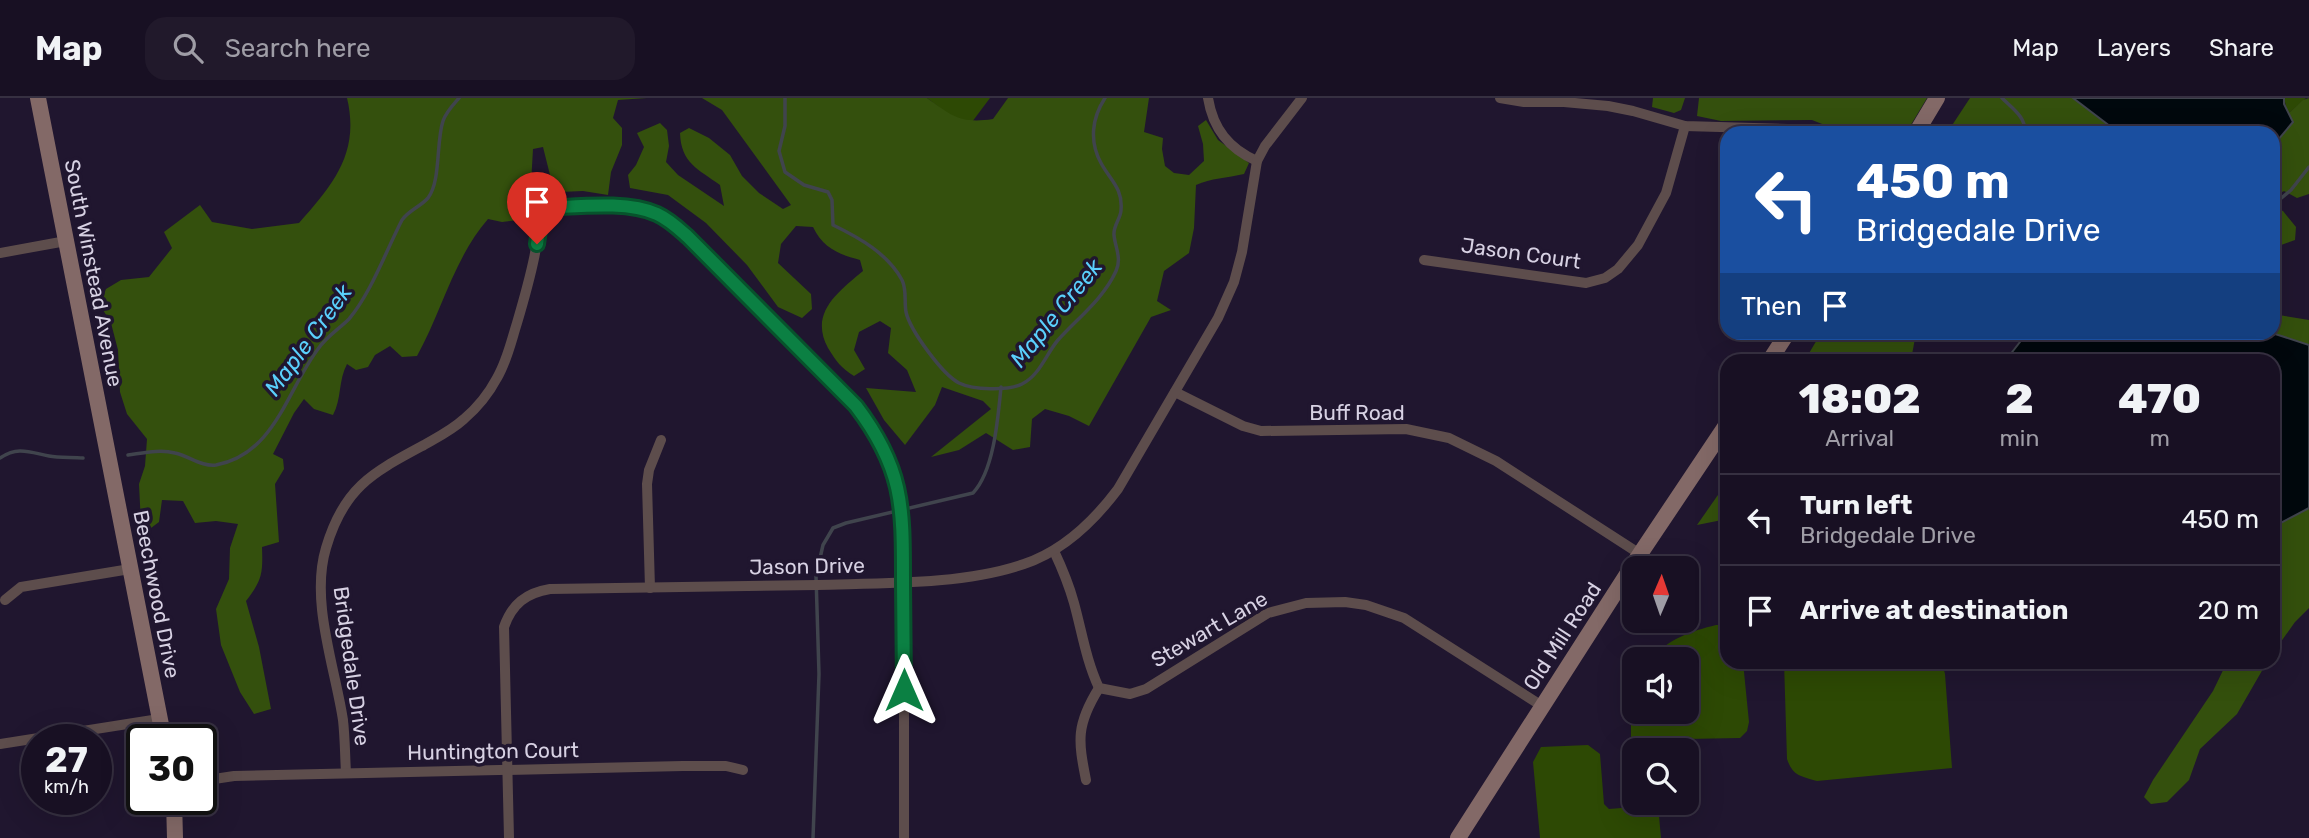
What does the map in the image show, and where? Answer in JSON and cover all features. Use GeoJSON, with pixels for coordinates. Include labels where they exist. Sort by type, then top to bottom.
{"type":"FeatureCollection","features":[{"type":"Feature","properties":{"kind":"main road","name":"South Winstead Avenue"},"geometry":{"type":"LineString","coordinates":[[38,98],[110,456]]}},
{"type":"Feature","properties":{"kind":"main road"},"geometry":{"type":"LineString","coordinates":[[1920,126],[1937,98]]}},
{"type":"Feature","properties":{"kind":"main road","name":"Old Mill Road"},"geometry":{"type":"LineString","coordinates":[[1458,838],[1720,434]]}},
{"type":"Feature","properties":{"kind":"main road","name":"Beechwood Drive"},"geometry":{"type":"LineString","coordinates":[[110,456],[160,724]]}},
{"type":"Feature","properties":{"kind":"main road"},"geometry":{"type":"LineString","coordinates":[[174,815],[175,838]]}},
{"type":"Feature","properties":{"kind":"street"},"geometry":{"type":"LineString","coordinates":[[1208,98],[1215,125],[1223,138],[1244,156],[1258,161]]}},
{"type":"Feature","properties":{"kind":"street","name":"Jason Drive"},"geometry":{"type":"LineString","coordinates":[[509,838],[503,640],[508,615],[523,598],[534,591],[550,589],[903,583],[991,573],[1024,565],[1054,551],[1110,500],[1218,318],[1234,282],[1258,161],[1265,146],[1302,98]]}},
{"type":"Feature","properties":{"kind":"street"},"geometry":{"type":"LineString","coordinates":[[1500,98],[1524,102],[1608,106],[1685,126],[1720,127]]}},
{"type":"Feature","properties":{"kind":"street","name":"Jason Court"},"geometry":{"type":"LineString","coordinates":[[1424,260],[1586,283],[1605,278],[1628,260],[1654,214],[1665,193],[1685,126]]}},
{"type":"Feature","properties":{"kind":"street","name":"Bridgedale Drive"},"geometry":{"type":"LineString","coordinates":[[346,773],[343,722],[320,584],[321,569],[332,531],[347,499],[359,485],[388,464],[448,432],[464,420],[489,392],[508,355],[528,285],[537,244],[542,188]]}},
{"type":"Feature","properties":{"kind":"street"},"geometry":{"type":"LineString","coordinates":[[542,208],[628,207],[656,214],[671,222],[856,406],[878,438],[893,472],[904,522],[904,838]]}},
{"type":"Feature","properties":{"kind":"street"},"geometry":{"type":"LineString","coordinates":[[0,253],[66,241]]}},
{"type":"Feature","properties":{"kind":"street","name":"Buff Road"},"geometry":{"type":"LineString","coordinates":[[1175,392],[1242,426],[1261,431],[1406,429],[1450,438],[1496,461],[1640,554]]}},
{"type":"Feature","properties":{"kind":"street"},"geometry":{"type":"LineString","coordinates":[[650,588],[647,484],[649,470],[661,440]]}},
{"type":"Feature","properties":{"kind":"street"},"geometry":{"type":"LineString","coordinates":[[1054,551],[1068,585],[1083,645],[1099,688],[1083,717],[1079,735],[1086,780]]}},
{"type":"Feature","properties":{"kind":"street"},"geometry":{"type":"LineString","coordinates":[[5,600],[21,587],[130,569]]}},
{"type":"Feature","properties":{"kind":"street","name":"Stewart Lane"},"geometry":{"type":"LineString","coordinates":[[1099,688],[1130,694],[1146,689],[1268,613],[1306,603],[1345,602],[1366,605],[1404,618],[1542,706]]}},
{"type":"Feature","properties":{"kind":"street"},"geometry":{"type":"LineString","coordinates":[[0,744],[159,719]]}},
{"type":"Feature","properties":{"kind":"street","name":"Huntington Court"},"geometry":{"type":"LineString","coordinates":[[217,779],[234,776],[683,766],[726,766],[743,770]]}},
{"type":"Feature","properties":{"kind":"green space"},"geometry":{"type":"Polygon","coordinates":[[[347,98],[647,98],[618,100],[613,118],[622,128],[622,145],[611,172],[608,195],[583,191],[560,192],[550,175],[543,147],[533,149],[529,219],[502,222],[488,219],[476,234],[457,268],[417,356],[402,357],[390,346],[375,355],[368,367],[356,370],[347,364],[333,415],[314,409],[304,399],[294,413],[273,454],[283,459],[284,469],[275,484],[279,542],[262,547],[260,576],[246,601],[259,647],[271,709],[254,714],[240,692],[221,645],[216,609],[229,579],[230,548],[238,524],[216,521],[195,523],[183,501],[162,500],[159,522],[151,528],[141,524],[139,484],[145,466],[147,439],[127,414],[120,392],[118,350],[111,323],[100,305],[106,289],[121,280],[149,277],[172,248],[164,232],[200,205],[212,222],[252,229],[299,223],[333,181],[347,151],[350,117],[347,98]]]}},
{"type":"Feature","properties":{"kind":"green space"},"geometry":{"type":"Polygon","coordinates":[[[702,98],[927,98],[957,117],[982,120],[993,119],[1008,98],[1149,98],[1144,132],[1163,138],[1165,166],[1174,173],[1189,175],[1204,161],[1198,126],[1206,120],[1218,140],[1249,163],[1244,174],[1196,185],[1194,228],[1189,253],[1164,271],[1157,301],[1171,310],[1151,317],[1089,426],[1069,416],[1045,409],[1032,419],[1030,447],[1013,450],[986,433],[959,450],[931,457],[991,409],[983,401],[942,387],[935,405],[905,445],[884,420],[866,388],[916,392],[907,370],[888,353],[891,328],[880,321],[859,332],[854,350],[865,369],[854,376],[836,360],[823,336],[824,314],[836,295],[863,271],[860,260],[832,249],[821,240],[813,227],[796,226],[781,244],[778,263],[811,294],[812,309],[802,318],[778,307],[747,265],[706,223],[668,195],[630,188],[628,175],[644,147],[637,133],[660,123],[667,130],[669,146],[666,162],[678,175],[724,206],[720,185],[692,164],[684,152],[680,133],[689,128],[709,138],[730,155],[742,176],[759,193],[783,209],[791,205],[722,110],[702,98]]]}},
{"type":"Feature","properties":{"kind":"green space"},"geometry":{"type":"Polygon","coordinates":[[[927,98],[990,98],[972,122],[952,117],[927,98]]]}},
{"type":"Feature","properties":{"kind":"green space"},"geometry":{"type":"Polygon","coordinates":[[[1653,98],[1685,98],[1681,110],[1674,113],[1652,107],[1653,98]]]}},
{"type":"Feature","properties":{"kind":"green space"},"geometry":{"type":"Polygon","coordinates":[[[1699,98],[1927,98],[1910,126],[1827,126],[1812,120],[1721,121],[1697,116],[1699,98]]]}},
{"type":"Feature","properties":{"kind":"green space"},"geometry":{"type":"Polygon","coordinates":[[[1970,98],[2073,98],[2110,126],[1952,126],[1970,98]]]}},
{"type":"Feature","properties":{"kind":"green space"},"geometry":{"type":"Polygon","coordinates":[[[2284,98],[2306,98],[2288,114],[2284,98]]]}},
{"type":"Feature","properties":{"kind":"green space"},"geometry":{"type":"Polygon","coordinates":[[[2309,98],[2309,194],[2297,198],[2284,191],[2280,193],[2280,138],[2293,122],[2288,114],[2309,98]]]}},
{"type":"Feature","properties":{"kind":"green space"},"geometry":{"type":"Polygon","coordinates":[[[2280,210],[2296,227],[2295,240],[2280,245],[2280,210]]]}},
{"type":"Feature","properties":{"kind":"green space"},"geometry":{"type":"Polygon","coordinates":[[[2280,315],[2309,320],[2309,345],[2280,336],[2280,315]]]}},
{"type":"Feature","properties":{"kind":"green space"},"geometry":{"type":"Polygon","coordinates":[[[1816,340],[1915,340],[1912,354],[1808,354],[1816,340]]]}},
{"type":"Feature","properties":{"kind":"green space"},"geometry":{"type":"Polygon","coordinates":[[[1720,492],[1720,520],[1697,525],[1720,492]]]}},
{"type":"Feature","properties":{"kind":"green space"},"geometry":{"type":"Polygon","coordinates":[[[2309,508],[2309,608],[2280,643],[2280,523],[2309,508]]]}},
{"type":"Feature","properties":{"kind":"green space"},"geometry":{"type":"Polygon","coordinates":[[[1720,625],[1720,669],[1744,669],[1749,722],[1747,731],[1740,738],[1631,738],[1631,724],[1699,724],[1699,647],[1665,647],[1672,641],[1720,625]]]}},
{"type":"Feature","properties":{"kind":"green space"},"geometry":{"type":"Polygon","coordinates":[[[1784,669],[1944,669],[1952,768],[1817,781],[1798,774],[1787,759],[1784,669]]]}},
{"type":"Feature","properties":{"kind":"green space"},"geometry":{"type":"Polygon","coordinates":[[[2224,669],[2263,669],[2237,714],[2200,749],[2189,780],[2167,802],[2151,804],[2144,797],[2153,780],[2213,691],[2224,669]]]}},
{"type":"Feature","properties":{"kind":"green space"},"geometry":{"type":"Polygon","coordinates":[[[1588,745],[1600,754],[1604,804],[1609,809],[1622,808],[1622,815],[1659,815],[1661,838],[1540,838],[1533,762],[1541,747],[1588,745]]]}},
{"type":"Feature","properties":{"kind":"shaded area"},"geometry":{"type":"Polygon","coordinates":[[[2073,98],[2284,98],[2284,104],[2293,122],[2280,138],[2280,126],[2110,126],[2073,98]]]}},
{"type":"Feature","properties":{"kind":"shaded area"},"geometry":{"type":"Polygon","coordinates":[[[2280,336],[2309,345],[2309,508],[2280,523],[2280,354],[2011,354],[2022,340],[2280,340],[2280,336]]]}},
{"type":"Feature","properties":{"kind":"waterway","name":"Maple Creek"},"geometry":{"type":"LineString","coordinates":[[128,455],[169,452],[216,465],[236,459],[266,434],[318,349],[357,309],[402,220],[428,198],[437,172],[443,121],[459,98]]}},
{"type":"Feature","properties":{"kind":"waterway","name":"Maple Creek"},"geometry":{"type":"LineString","coordinates":[[785,98],[785,126],[779,151],[785,172],[804,185],[828,192],[832,200],[833,225],[853,235],[889,262],[904,284],[909,320],[920,340],[944,371],[959,383],[990,389],[1016,386],[1034,375],[1058,340],[1105,290],[1118,266],[1114,232],[1121,213],[1120,196],[1097,155],[1094,138],[1097,114],[1105,98]]}},
{"type":"Feature","properties":{"kind":"waterway","name":"Maple Creek"},"geometry":{"type":"LineString","coordinates":[[2002,98],[2021,118],[2025,126]]}},
{"type":"Feature","properties":{"kind":"waterway","name":"Maple Creek"},"geometry":{"type":"LineString","coordinates":[[2280,199],[2309,167]]}},
{"type":"Feature","properties":{"kind":"waterway"},"geometry":{"type":"LineString","coordinates":[[813,838],[819,674],[816,576],[823,545],[833,528],[846,523],[973,493],[986,472],[990,458],[1001,387]]}},
{"type":"Feature","properties":{"kind":"waterway","name":"Maple Creek"},"geometry":{"type":"LineString","coordinates":[[0,458],[12,452],[24,451],[53,457],[83,458]]}},
{"type":"Feature","properties":{"kind":"route"},"geometry":{"type":"LineString","coordinates":[[537,244],[542,208],[628,207],[656,214],[671,222],[688,237],[856,406],[886,455],[902,505],[904,690]]}}]}
